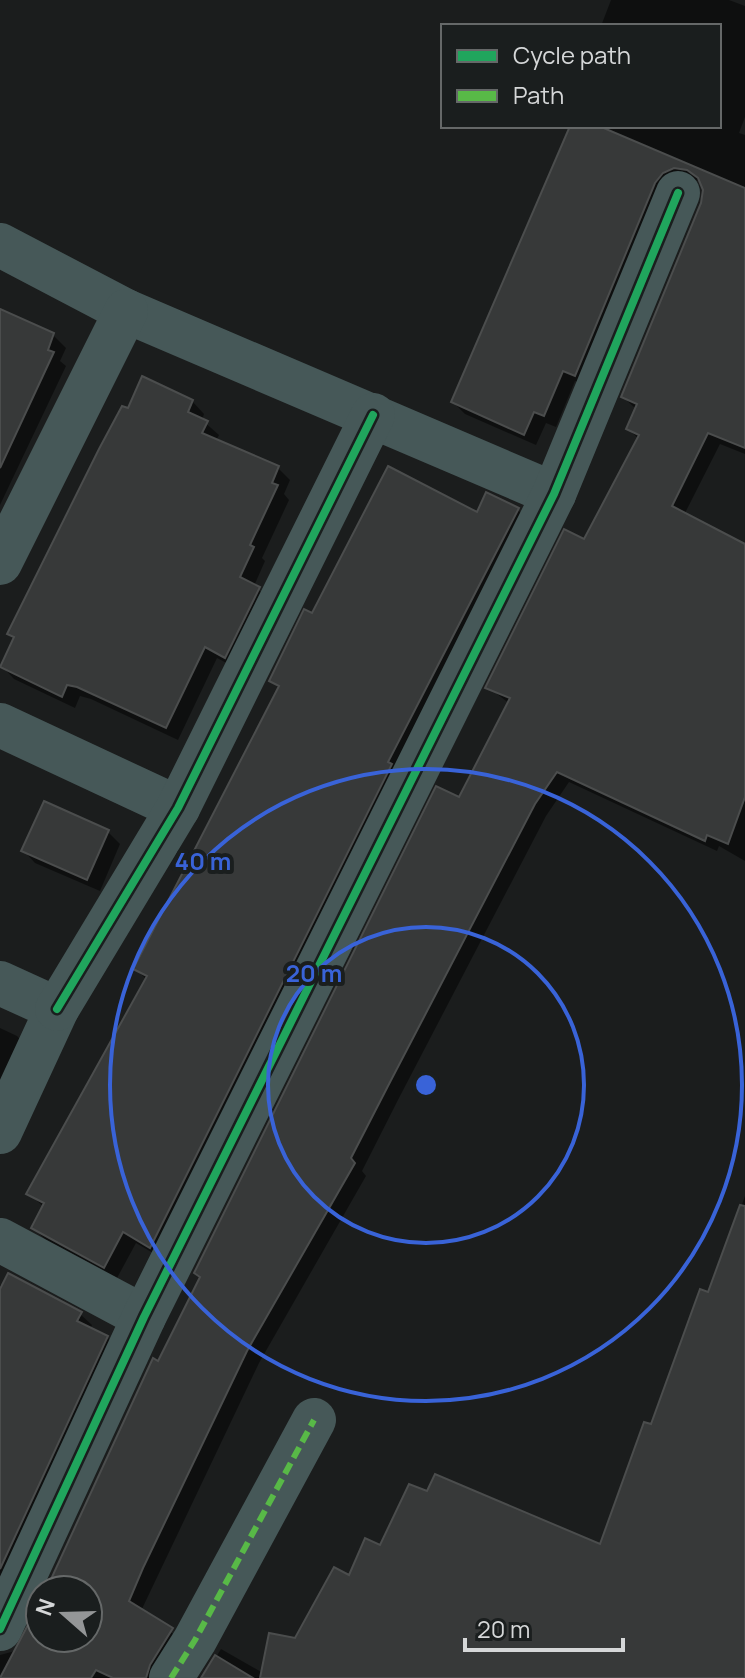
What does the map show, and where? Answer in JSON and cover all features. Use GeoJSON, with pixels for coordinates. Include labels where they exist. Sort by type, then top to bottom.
{"type":"FeatureCollection","features":[{"type":"Feature","properties":{"kind":"street"},"geometry":{"type":"LineString","coordinates":[[0,1629],[144,1317],[554,494],[678,193]]}},
{"type":"Feature","properties":{"kind":"street"},"geometry":{"type":"LineString","coordinates":[[0,245],[126,311],[554,494]]}},
{"type":"Feature","properties":{"kind":"street"},"geometry":{"type":"LineString","coordinates":[[0,563],[126,311]]}},
{"type":"Feature","properties":{"kind":"street"},"geometry":{"type":"LineString","coordinates":[[0,1132],[57,1009],[178,808],[373,415]]}},
{"type":"Feature","properties":{"kind":"street"},"geometry":{"type":"LineString","coordinates":[[0,725],[178,808]]}},
{"type":"Feature","properties":{"kind":"street"},"geometry":{"type":"LineString","coordinates":[[0,983],[57,1009]]}},
{"type":"Feature","properties":{"kind":"street"},"geometry":{"type":"LineString","coordinates":[[0,1240],[144,1317]]}},
{"type":"Feature","properties":{"kind":"street"},"geometry":{"type":"LineString","coordinates":[[171,1678],[195,1640],[314,1420]]}},
{"type":"Feature","properties":{"kind":"building"},"geometry":{"type":"Polygon","coordinates":[[[569,128],[604,128],[745,188],[745,448],[708,433],[672,506],[745,544],[745,797],[728,844],[707,835],[705,841],[557,772],[535,804],[388,1086],[351,1158],[355,1163],[247,1351],[143,1568],[129,1601],[173,1628],[150,1665],[146,1678],[113,1678],[96,1670],[91,1678],[0,1678],[24,1632],[24,1654],[104,1654],[104,1574],[53,1574],[153,1358],[158,1361],[200,1277],[194,1273],[436,786],[459,797],[510,698],[485,688],[564,529],[584,539],[639,435],[626,429],[637,404],[621,397],[701,203],[703,190],[698,178],[687,170],[674,168],[663,173],[655,183],[575,376],[563,371],[544,416],[534,412],[524,435],[451,402],[569,128]]]}},
{"type":"Feature","properties":{"kind":"building"},"geometry":{"type":"Polygon","coordinates":[[[0,309],[54,333],[48,350],[54,352],[0,468],[0,309]]]}},
{"type":"Feature","properties":{"kind":"building"},"geometry":{"type":"Polygon","coordinates":[[[142,376],[193,400],[188,412],[208,421],[202,433],[279,466],[272,483],[278,485],[250,545],[254,547],[240,577],[260,587],[225,658],[205,647],[166,728],[77,687],[67,685],[62,697],[0,667],[14,637],[7,634],[99,449],[122,406],[128,408],[142,376]]]}},
{"type":"Feature","properties":{"kind":"building"},"geometry":{"type":"Polygon","coordinates":[[[388,466],[477,512],[486,492],[519,508],[388,762],[392,764],[150,1248],[123,1232],[104,1268],[31,1228],[44,1203],[26,1194],[147,976],[133,969],[279,686],[269,681],[304,609],[312,613],[388,466]]]}},
{"type":"Feature","properties":{"kind":"building"},"geometry":{"type":"Polygon","coordinates":[[[44,801],[109,830],[87,880],[21,851],[44,801]]]}},
{"type":"Feature","properties":{"kind":"building"},"geometry":{"type":"Polygon","coordinates":[[[740,1205],[745,1206],[745,1678],[260,1678],[269,1633],[295,1638],[334,1567],[349,1575],[365,1538],[380,1545],[409,1484],[427,1491],[435,1474],[600,1544],[644,1422],[651,1424],[700,1289],[708,1292],[740,1205]]]}},
{"type":"Feature","properties":{"kind":"building"},"geometry":{"type":"Polygon","coordinates":[[[8,1273],[82,1312],[77,1321],[108,1336],[0,1569],[0,1289],[8,1273]]]}},
{"type":"Feature","properties":{"kind":"building"},"geometry":{"type":"Polygon","coordinates":[[[215,1655],[253,1678],[201,1678],[215,1655]]]}},
{"type":"Feature","properties":{"kind":"marked path"},"geometry":{"type":"LineString","coordinates":[[171,1678],[195,1640],[314,1420]]}},
{"type":"Feature","properties":{"kind":"cycle path"},"geometry":{"type":"LineString","coordinates":[[0,1629],[144,1317],[554,494],[678,193]]}},
{"type":"Feature","properties":{"kind":"cycle path"},"geometry":{"type":"LineString","coordinates":[[57,1009],[178,808],[373,415]]}}]}
